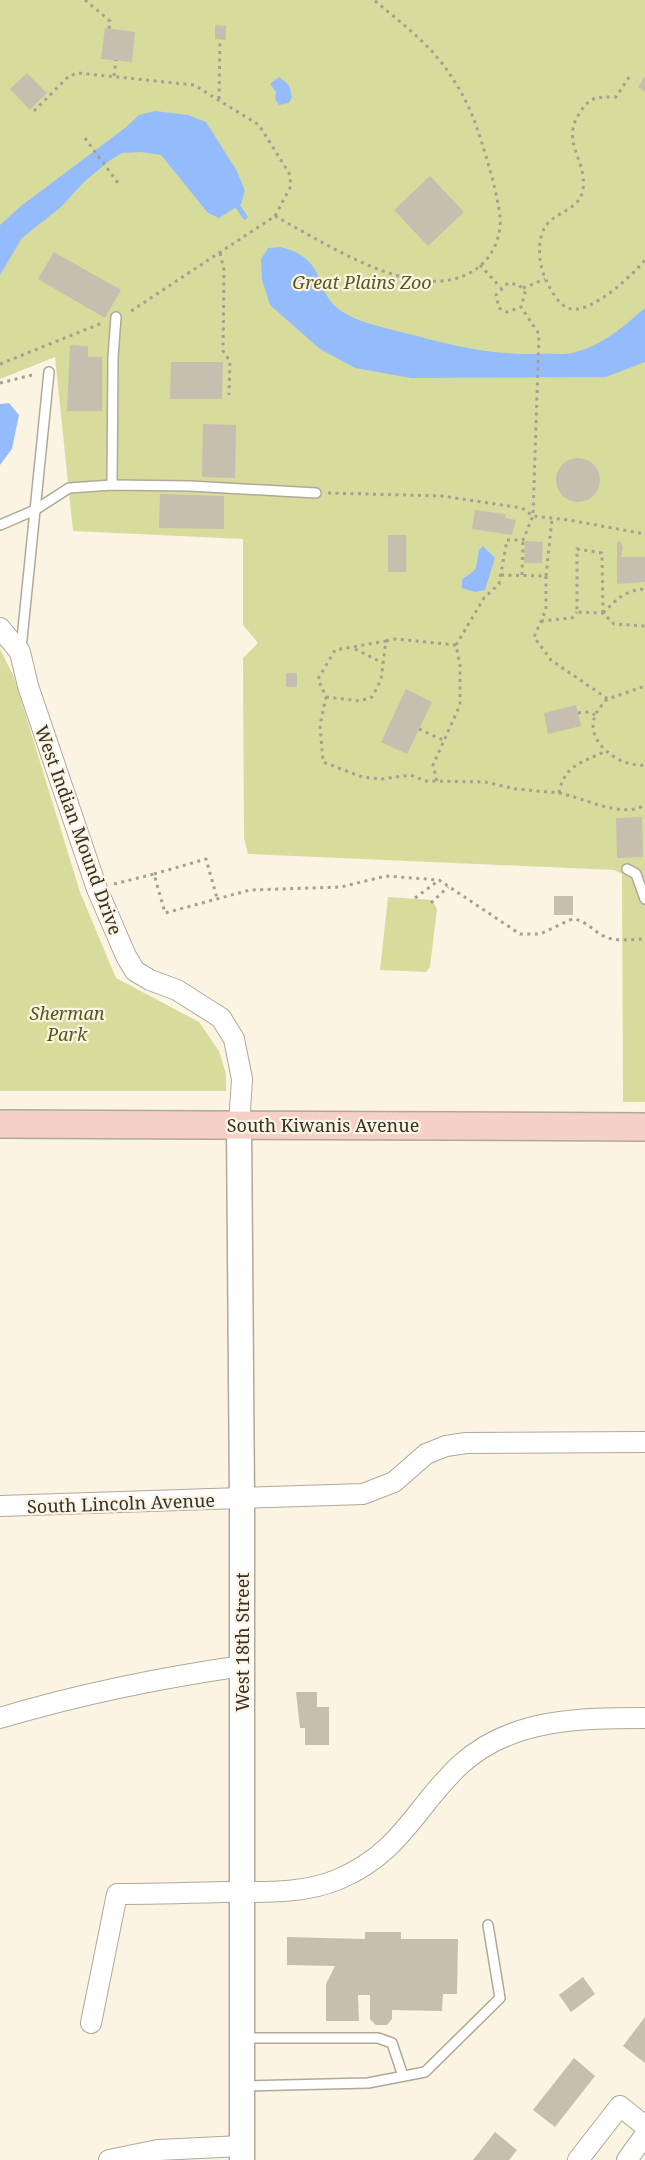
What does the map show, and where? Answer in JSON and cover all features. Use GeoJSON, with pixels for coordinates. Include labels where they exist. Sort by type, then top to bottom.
{"type":"FeatureCollection","features":[{"type":"Feature","properties":{"kind":"main road","name":"South Kiwanis Avenue"},"geometry":{"type":"LineString","coordinates":[[0,1124],[645,1127]]}},
{"type":"Feature","properties":{"kind":"street","name":"West Indian Mound Drive"},"geometry":{"type":"LineString","coordinates":[[0,628],[20,651],[36,709],[111,926],[135,971],[150,980],[177,990],[221,1018],[234,1039],[243,1078],[239,1125]]}},
{"type":"Feature","properties":{"kind":"street","name":"West 18th Street"},"geometry":{"type":"LineString","coordinates":[[239,1125],[243,1499],[242,2153]]}},
{"type":"Feature","properties":{"kind":"street","name":"South Lincoln Avenue"},"geometry":{"type":"LineString","coordinates":[[0,1506],[363,1494],[394,1482],[426,1454],[446,1446],[466,1443],[645,1442]]}},
{"type":"Feature","properties":{"kind":"street"},"geometry":{"type":"LineString","coordinates":[[0,1718],[63,1699],[151,1679],[242,1666]]}},
{"type":"Feature","properties":{"kind":"street"},"geometry":{"type":"LineString","coordinates":[[91,2023],[117,1894],[316,1888],[366,1865],[399,1838],[459,1766],[479,1750],[518,1731],[577,1718],[645,1718]]}},
{"type":"Feature","properties":{"kind":"street"},"geometry":{"type":"LineString","coordinates":[[578,2160],[621,2106],[645,2126]]}},
{"type":"Feature","properties":{"kind":"street"},"geometry":{"type":"LineString","coordinates":[[627,2160],[645,2135]]}},
{"type":"Feature","properties":{"kind":"street"},"geometry":{"type":"LineString","coordinates":[[109,2160],[158,2150],[242,2153]]}},
{"type":"Feature","properties":{"kind":"lane"},"geometry":{"type":"LineString","coordinates":[[112,485],[112,357],[116,317]]}},
{"type":"Feature","properties":{"kind":"lane"},"geometry":{"type":"LineString","coordinates":[[20,651],[49,372]]}},
{"type":"Feature","properties":{"kind":"lane"},"geometry":{"type":"LineString","coordinates":[[0,525],[35,510],[69,488],[112,485],[316,493]]}},
{"type":"Feature","properties":{"kind":"lane"},"geometry":{"type":"LineString","coordinates":[[627,869],[636,874],[645,899]]}},
{"type":"Feature","properties":{"kind":"lane"},"geometry":{"type":"LineString","coordinates":[[242,2086],[368,2083],[425,2072],[500,1998],[488,1925]]}},
{"type":"Feature","properties":{"kind":"lane"},"geometry":{"type":"LineString","coordinates":[[242,2038],[378,2038],[392,2043],[403,2076]]}},
{"type":"Feature","properties":{"kind":"path"},"geometry":{"type":"LineString","coordinates":[[85,0],[110,21],[109,29]]}},
{"type":"Feature","properties":{"kind":"path"},"geometry":{"type":"LineString","coordinates":[[275,216],[367,265],[422,281],[466,277],[490,255],[497,240],[500,211],[473,116],[448,72],[420,40],[374,0]]}},
{"type":"Feature","properties":{"kind":"path"},"geometry":{"type":"LineString","coordinates":[[219,99],[220,40]]}},
{"type":"Feature","properties":{"kind":"path"},"geometry":{"type":"LineString","coordinates":[[114,76],[116,60]]}},
{"type":"Feature","properties":{"kind":"path"},"geometry":{"type":"LineString","coordinates":[[0,364],[134,310],[275,216],[291,186],[289,172],[258,125],[194,85],[78,73],[69,76],[34,111]]}},
{"type":"Feature","properties":{"kind":"path"},"geometry":{"type":"LineString","coordinates":[[629,77],[616,97],[597,97],[587,101],[572,128],[571,140],[582,168],[583,189],[575,206],[552,217],[542,233],[540,264],[545,279],[556,298],[570,309],[583,308],[619,284],[645,260]]}},
{"type":"Feature","properties":{"kind":"path"},"geometry":{"type":"LineString","coordinates":[[85,138],[118,183]]}},
{"type":"Feature","properties":{"kind":"path"},"geometry":{"type":"LineString","coordinates":[[220,253],[224,270],[223,351],[230,361],[229,395]]}},
{"type":"Feature","properties":{"kind":"path"},"geometry":{"type":"LineString","coordinates":[[480,265],[501,288]]}},
{"type":"Feature","properties":{"kind":"path"},"geometry":{"type":"LineString","coordinates":[[521,307],[507,312],[499,308],[496,295],[501,288],[514,283],[524,288],[545,279]]}},
{"type":"Feature","properties":{"kind":"path"},"geometry":{"type":"LineString","coordinates":[[522,575],[524,540],[533,516],[539,346],[536,327],[521,307],[524,288]]}},
{"type":"Feature","properties":{"kind":"path"},"geometry":{"type":"LineString","coordinates":[[0,384],[13,378],[49,372]]}},
{"type":"Feature","properties":{"kind":"path"},"geometry":{"type":"LineString","coordinates":[[316,493],[442,496],[522,508],[533,516],[645,534]]}},
{"type":"Feature","properties":{"kind":"path"},"geometry":{"type":"LineString","coordinates":[[552,519],[546,576],[546,610],[534,637],[551,660],[608,699]]}},
{"type":"Feature","properties":{"kind":"path"},"geometry":{"type":"LineString","coordinates":[[437,782],[433,765],[460,705],[460,665],[456,645],[484,598],[499,584],[507,540],[524,540]]}},
{"type":"Feature","properties":{"kind":"path"},"geometry":{"type":"LineString","coordinates":[[541,621],[572,618],[577,612],[577,549],[602,553],[603,614]]}},
{"type":"Feature","properties":{"kind":"path"},"geometry":{"type":"LineString","coordinates":[[501,575],[546,576]]}},
{"type":"Feature","properties":{"kind":"path"},"geometry":{"type":"LineString","coordinates":[[603,614],[622,594],[634,589],[645,589]]}},
{"type":"Feature","properties":{"kind":"path"},"geometry":{"type":"LineString","coordinates":[[577,612],[603,614],[614,624],[645,626]]}},
{"type":"Feature","properties":{"kind":"path"},"geometry":{"type":"LineString","coordinates":[[456,645],[396,639],[335,650],[318,679],[326,697],[320,724],[324,762],[362,777],[382,779],[410,775],[437,782],[486,782],[516,789],[559,793],[621,811],[638,810],[645,806]]}},
{"type":"Feature","properties":{"kind":"path"},"geometry":{"type":"LineString","coordinates":[[326,697],[360,701],[372,697],[381,680],[387,641]]}},
{"type":"Feature","properties":{"kind":"path"},"geometry":{"type":"LineString","coordinates":[[354,648],[383,663]]}},
{"type":"Feature","properties":{"kind":"path"},"geometry":{"type":"LineString","coordinates":[[645,686],[608,699],[596,715],[595,735],[606,751],[629,765],[645,765]]}},
{"type":"Feature","properties":{"kind":"path"},"geometry":{"type":"LineString","coordinates":[[578,713],[589,712],[596,715]]}},
{"type":"Feature","properties":{"kind":"path"},"geometry":{"type":"LineString","coordinates":[[419,729],[445,741]]}},
{"type":"Feature","properties":{"kind":"path"},"geometry":{"type":"LineString","coordinates":[[559,793],[562,778],[569,770],[606,751]]}},
{"type":"Feature","properties":{"kind":"path"},"geometry":{"type":"LineString","coordinates":[[119,883],[206,859],[217,898]]}},
{"type":"Feature","properties":{"kind":"path"},"geometry":{"type":"LineString","coordinates":[[154,874],[165,913],[217,898],[270,888],[341,887],[378,877],[439,880],[520,934],[540,934],[572,919],[586,923],[612,939],[645,939]]}},
{"type":"Feature","properties":{"kind":"path"},"geometry":{"type":"LineString","coordinates":[[415,898],[439,880]]}},
{"type":"Feature","properties":{"kind":"path"},"geometry":{"type":"LineString","coordinates":[[432,903],[447,887]]}},
{"type":"Feature","properties":{"kind":"green space","name":"Great Plains Zoo"},"geometry":{"type":"Polygon","coordinates":[[[0,0],[645,0],[645,1102],[623,1102],[622,874],[614,870],[248,854],[244,838],[243,658],[258,643],[243,625],[243,539],[73,531],[55,357],[0,379],[0,0]]]}},
{"type":"Feature","properties":{"kind":"green space","name":"Sherman Park"},"geometry":{"type":"Polygon","coordinates":[[[0,649],[14,677],[80,892],[116,978],[199,1022],[219,1051],[226,1074],[226,1091],[0,1091],[0,649]]]}},
{"type":"Feature","properties":{"kind":"green space"},"geometry":{"type":"Polygon","coordinates":[[[388,897],[432,900],[437,909],[430,967],[426,972],[380,970],[388,897]]]}},
{"type":"Feature","properties":{"kind":"water"},"geometry":{"type":"Polygon","coordinates":[[[279,77],[289,85],[292,97],[289,103],[279,105],[275,99],[276,92],[270,84],[279,77]]]}},
{"type":"Feature","properties":{"kind":"water"},"geometry":{"type":"Polygon","coordinates":[[[155,111],[188,115],[206,122],[237,171],[245,191],[241,204],[219,218],[208,213],[161,155],[141,152],[122,153],[84,182],[61,207],[22,238],[0,275],[0,225],[21,206],[139,115],[155,111]]]}},
{"type":"Feature","properties":{"kind":"water"},"geometry":{"type":"Polygon","coordinates":[[[281,247],[307,259],[332,303],[348,315],[378,326],[469,348],[521,354],[572,353],[602,341],[645,308],[645,362],[606,377],[411,378],[355,368],[320,349],[270,305],[262,280],[261,259],[268,248],[281,247]]]}},
{"type":"Feature","properties":{"kind":"water"},"geometry":{"type":"Polygon","coordinates":[[[9,403],[19,415],[12,449],[0,465],[0,404],[9,403]]]}},
{"type":"Feature","properties":{"kind":"water"},"geometry":{"type":"Polygon","coordinates":[[[483,546],[495,558],[485,590],[475,592],[462,588],[462,579],[475,569],[479,550],[483,546]]]}},
{"type":"Feature","properties":{"kind":"building"},"geometry":{"type":"Polygon","coordinates":[[[215,25],[226,26],[226,40],[215,39],[215,25]]]}},
{"type":"Feature","properties":{"kind":"building"},"geometry":{"type":"Polygon","coordinates":[[[105,28],[135,32],[132,62],[101,59],[105,28]]]}},
{"type":"Feature","properties":{"kind":"building"},"geometry":{"type":"Polygon","coordinates":[[[27,73],[47,93],[30,110],[10,89],[27,73]]]}},
{"type":"Feature","properties":{"kind":"building"},"geometry":{"type":"Polygon","coordinates":[[[645,76],[645,92],[638,87],[645,76]]]}},
{"type":"Feature","properties":{"kind":"building"},"geometry":{"type":"Polygon","coordinates":[[[430,176],[464,212],[428,246],[394,210],[430,176]]]}},
{"type":"Feature","properties":{"kind":"building"},"geometry":{"type":"Polygon","coordinates":[[[54,252],[121,290],[105,318],[38,279],[54,252]]]}},
{"type":"Feature","properties":{"kind":"building"},"geometry":{"type":"Polygon","coordinates":[[[70,345],[88,346],[88,357],[102,357],[102,411],[67,411],[70,345]]]}},
{"type":"Feature","properties":{"kind":"building"},"geometry":{"type":"Polygon","coordinates":[[[171,362],[223,362],[222,399],[170,399],[171,362]]]}},
{"type":"Feature","properties":{"kind":"building"},"geometry":{"type":"Polygon","coordinates":[[[203,424],[236,425],[235,478],[202,477],[203,424]]]}},
{"type":"Feature","properties":{"kind":"building"},"geometry":{"type":"Polygon","coordinates":[[[578,458],[593,465],[600,480],[593,495],[578,502],[563,495],[556,480],[563,465],[578,458]]]}},
{"type":"Feature","properties":{"kind":"building"},"geometry":{"type":"Polygon","coordinates":[[[160,494],[224,496],[224,529],[159,528],[160,494]]]}},
{"type":"Feature","properties":{"kind":"building"},"geometry":{"type":"Polygon","coordinates":[[[475,510],[505,514],[506,518],[516,520],[512,535],[472,529],[475,510]]]}},
{"type":"Feature","properties":{"kind":"building"},"geometry":{"type":"Polygon","coordinates":[[[388,535],[406,535],[406,572],[388,572],[388,535]]]}},
{"type":"Feature","properties":{"kind":"building"},"geometry":{"type":"Polygon","coordinates":[[[525,541],[543,542],[542,563],[524,563],[525,541]]]}},
{"type":"Feature","properties":{"kind":"building"},"geometry":{"type":"Polygon","coordinates":[[[617,542],[621,542],[623,547],[621,557],[645,557],[645,582],[617,584],[617,542]]]}},
{"type":"Feature","properties":{"kind":"building"},"geometry":{"type":"Polygon","coordinates":[[[286,673],[297,673],[297,687],[286,687],[286,673]]]}},
{"type":"Feature","properties":{"kind":"building"},"geometry":{"type":"Polygon","coordinates":[[[406,689],[432,702],[407,754],[381,742],[406,689]]]}},
{"type":"Feature","properties":{"kind":"building"},"geometry":{"type":"Polygon","coordinates":[[[576,705],[581,726],[548,734],[544,713],[576,705]]]}},
{"type":"Feature","properties":{"kind":"building"},"geometry":{"type":"Polygon","coordinates":[[[642,817],[643,857],[617,858],[616,818],[642,817]]]}},
{"type":"Feature","properties":{"kind":"building"},"geometry":{"type":"Polygon","coordinates":[[[554,896],[573,896],[573,915],[554,915],[554,896]]]}},
{"type":"Feature","properties":{"kind":"building"},"geometry":{"type":"Polygon","coordinates":[[[296,1692],[317,1692],[317,1707],[329,1707],[329,1745],[305,1745],[305,1728],[300,1728],[296,1692]]]}},
{"type":"Feature","properties":{"kind":"building"},"geometry":{"type":"Polygon","coordinates":[[[365,1932],[401,1932],[401,1939],[458,1939],[457,1994],[443,1994],[442,2011],[392,2010],[392,2019],[387,2025],[376,2025],[370,2019],[370,1995],[358,1995],[359,2021],[326,2021],[326,1984],[335,1966],[287,1965],[287,1937],[365,1939],[365,1932]]]}},
{"type":"Feature","properties":{"kind":"building"},"geometry":{"type":"Polygon","coordinates":[[[583,1977],[595,1994],[571,2012],[559,1995],[583,1977]]]}},
{"type":"Feature","properties":{"kind":"building"},"geometry":{"type":"Polygon","coordinates":[[[645,2017],[645,2063],[623,2046],[645,2017]]]}},
{"type":"Feature","properties":{"kind":"building"},"geometry":{"type":"Polygon","coordinates":[[[574,2058],[595,2076],[555,2127],[533,2110],[574,2058]]]}},
{"type":"Feature","properties":{"kind":"building"},"geometry":{"type":"Polygon","coordinates":[[[495,2132],[517,2150],[509,2160],[473,2160],[495,2132]]]}},
{"type":"Feature","properties":{"kind":"waterway"},"geometry":{"type":"LineString","coordinates":[[235,202],[245,217]]}}]}
